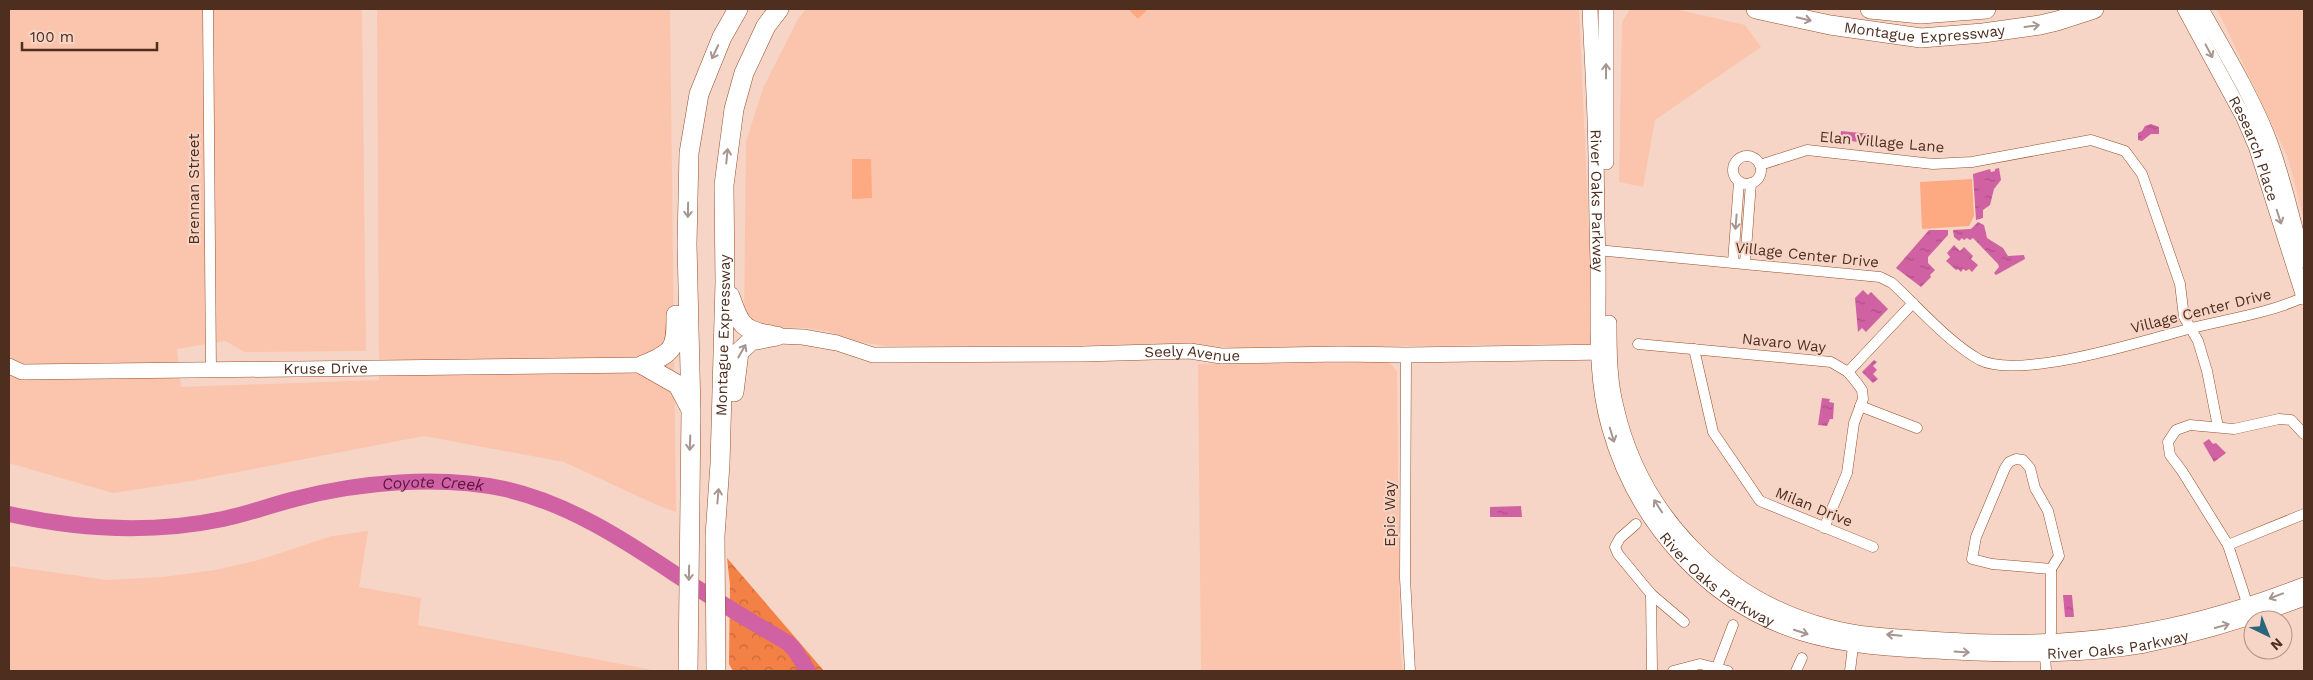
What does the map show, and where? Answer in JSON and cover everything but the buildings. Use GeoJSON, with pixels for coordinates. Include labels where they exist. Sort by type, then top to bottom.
{"type":"FeatureCollection","features":[{"type":"Feature","properties":{"kind":"highway","name":"Montague Expressway"},"geometry":{"type":"LineString","coordinates":[[688,664],[691,412],[687,244],[689,153],[699,94],[712,59],[738,9]]}},
{"type":"Feature","properties":{"kind":"highway","name":"Montague Expressway"},"geometry":{"type":"LineString","coordinates":[[716,668],[715,544],[720,464],[725,282],[724,185],[734,109],[744,74],[766,26],[779,9]]}},
{"type":"Feature","properties":{"kind":"highway","name":"Montague Expressway"},"geometry":{"type":"LineString","coordinates":[[1756,9],[1830,25],[1921,38],[1983,33],[2040,25],[2094,9]]}},
{"type":"Feature","properties":{"kind":"highway","name":"Montague Expressway"},"geometry":{"type":"LineString","coordinates":[[1870,9],[1921,14],[1986,9]]}},
{"type":"Feature","properties":{"kind":"highway"},"geometry":{"type":"LineString","coordinates":[[643,365],[663,357],[671,351],[676,338],[676,288],[687,244]]}},
{"type":"Feature","properties":{"kind":"highway"},"geometry":{"type":"LineString","coordinates":[[725,282],[736,318],[742,326],[759,333],[777,336]]}},
{"type":"Feature","properties":{"kind":"highway"},"geometry":{"type":"LineString","coordinates":[[720,464],[728,440],[739,352],[751,340],[777,336]]}},
{"type":"Feature","properties":{"kind":"highway"},"geometry":{"type":"LineString","coordinates":[[643,365],[678,385],[685,395],[691,412]]}},
{"type":"Feature","properties":{"kind":"street","name":"Brennan Street"},"geometry":{"type":"LineString","coordinates":[[208,9],[211,370]]}},
{"type":"Feature","properties":{"kind":"street","name":"River Oaks Parkway"},"geometry":{"type":"LineString","coordinates":[[1590,9],[1596,188],[1601,197],[1604,352],[1616,408],[1626,445],[1649,492],[1676,531],[1719,573],[1761,601],[1854,638],[1966,641],[2046,648],[2145,645],[2243,614]]}},
{"type":"Feature","properties":{"kind":"street","name":"River Oaks Parkway"},"geometry":{"type":"LineString","coordinates":[[1602,250],[1606,162],[1606,9]]}},
{"type":"Feature","properties":{"kind":"street","name":"Research Place"},"geometry":{"type":"LineString","coordinates":[[2186,9],[2236,102],[2256,146],[2304,297]]}},
{"type":"Feature","properties":{"kind":"street","name":"Research Place"},"geometry":{"type":"LineString","coordinates":[[2201,9],[2255,108],[2267,136],[2281,176],[2304,260]]}},
{"type":"Feature","properties":{"kind":"street"},"geometry":{"type":"LineString","coordinates":[[1594,93],[1600,106],[1601,149],[1602,157],[1606,162]]}},
{"type":"Feature","properties":{"kind":"street","name":"Elan Village Lane"},"geometry":{"type":"LineString","coordinates":[[1760,165],[1807,150],[1932,164],[1972,162],[2091,140],[2125,151],[2142,174],[2180,284],[2184,317],[2198,341],[2207,371],[2218,427]]}},
{"type":"Feature","properties":{"kind":"street"},"geometry":{"type":"LineString","coordinates":[[1732,262],[1739,182],[1734,176],[1732,168],[1739,157],[1752,156],[1760,165],[1759,176],[1750,183],[1739,182]]}},
{"type":"Feature","properties":{"kind":"street"},"geometry":{"type":"LineString","coordinates":[[1745,263],[1750,183]]}},
{"type":"Feature","properties":{"kind":"street","name":"Village Center Drive"},"geometry":{"type":"LineString","coordinates":[[1602,250],[1880,277],[1892,283],[1951,338],[1981,360],[2000,365],[2057,362],[2268,311],[2304,297]]}},
{"type":"Feature","properties":{"kind":"street"},"geometry":{"type":"LineString","coordinates":[[1824,528],[1847,473],[1850,458],[1850,440],[1860,406],[1862,390],[1848,372],[1913,303]]}},
{"type":"Feature","properties":{"kind":"street","name":"Seely Avenue"},"geometry":{"type":"LineString","coordinates":[[777,336],[803,337],[837,343],[874,355],[1190,351],[1221,356],[1340,354],[1406,356],[1604,352]]}},
{"type":"Feature","properties":{"kind":"street","name":"Navaro Way"},"geometry":{"type":"LineString","coordinates":[[1638,344],[1831,362],[1848,372]]}},
{"type":"Feature","properties":{"kind":"street","name":"Milan Drive"},"geometry":{"type":"LineString","coordinates":[[1694,349],[1713,432],[1760,501],[1873,547]]}},
{"type":"Feature","properties":{"kind":"street","name":"Epic Way"},"geometry":{"type":"LineString","coordinates":[[1406,356],[1404,448],[1405,578],[1410,671]]}},
{"type":"Feature","properties":{"kind":"street","name":"Kruse Drive"},"geometry":{"type":"LineString","coordinates":[[9,366],[22,372],[643,365]]}},
{"type":"Feature","properties":{"kind":"street"},"geometry":{"type":"LineString","coordinates":[[1860,406],[1917,428]]}},
{"type":"Feature","properties":{"kind":"street"},"geometry":{"type":"LineString","coordinates":[[2249,610],[2228,545],[2170,455],[2168,442],[2176,430],[2190,425],[2234,429],[2279,418],[2291,420],[2304,434]]}},
{"type":"Feature","properties":{"kind":"street"},"geometry":{"type":"LineString","coordinates":[[2046,671],[2046,648],[2051,632],[2051,570],[2059,556],[2048,511],[2035,488],[2030,468],[2023,460],[2016,459],[2005,468],[1976,537],[1972,559],[1992,564],[2051,570]]}},
{"type":"Feature","properties":{"kind":"street"},"geometry":{"type":"LineString","coordinates":[[2228,545],[2304,514]]}},
{"type":"Feature","properties":{"kind":"street"},"geometry":{"type":"LineString","coordinates":[[1636,524],[1620,538],[1615,547],[1618,554],[1650,594],[1684,622]]}},
{"type":"Feature","properties":{"kind":"street","name":"River Oaks Parkway"},"geometry":{"type":"LineString","coordinates":[[2254,610],[2304,585]]}},
{"type":"Feature","properties":{"kind":"street"},"geometry":{"type":"LineString","coordinates":[[1650,594],[1652,671]]}},
{"type":"Feature","properties":{"kind":"street","name":"River Oaks Parkway"},"geometry":{"type":"LineString","coordinates":[[2258,610],[2304,598]]}},
{"type":"Feature","properties":{"kind":"street"},"geometry":{"type":"LineString","coordinates":[[1717,667],[1733,625]]}},
{"type":"Feature","properties":{"kind":"street"},"geometry":{"type":"LineString","coordinates":[[1850,671],[1854,638]]}},
{"type":"Feature","properties":{"kind":"street"},"geometry":{"type":"LineString","coordinates":[[1796,671],[1802,658]]}},
{"type":"Feature","properties":{"kind":"street"},"geometry":{"type":"LineString","coordinates":[[1673,671],[1717,667],[1728,671]]}},
{"type":"Feature","properties":{"kind":"shaded area"},"geometry":{"type":"Polygon","coordinates":[[[9,9],[362,9],[366,351],[245,352],[225,341],[177,349],[181,387],[379,380],[377,9],[670,9],[676,512],[564,462],[424,436],[191,481],[113,493],[9,463],[9,9]]]}},
{"type":"Feature","properties":{"kind":"shaded area"},"geometry":{"type":"Polygon","coordinates":[[[806,9],[1579,9],[1594,344],[1234,348],[1197,345],[886,346],[860,342],[826,331],[805,328],[763,327],[744,320],[746,142],[763,88],[798,19],[806,9]]]}},
{"type":"Feature","properties":{"kind":"shaded area"},"geometry":{"type":"Polygon","coordinates":[[[1128,9],[1148,9],[1138,19],[1128,9]]]}},
{"type":"Feature","properties":{"kind":"shaded area"},"geometry":{"type":"Polygon","coordinates":[[[1630,9],[1675,9],[1745,25],[1761,47],[1655,120],[1643,187],[1619,182],[1622,22],[1630,9]]]}},
{"type":"Feature","properties":{"kind":"shaded area"},"geometry":{"type":"Polygon","coordinates":[[[2217,9],[2304,9],[2304,220],[2288,158],[2217,9]]]}},
{"type":"Feature","properties":{"kind":"shaded area"},"geometry":{"type":"Polygon","coordinates":[[[852,159],[871,159],[872,198],[852,199],[852,159]]]}},
{"type":"Feature","properties":{"kind":"shaded area"},"geometry":{"type":"Polygon","coordinates":[[[1972,179],[1974,216],[1969,226],[1922,229],[1920,182],[1972,179]]]}},
{"type":"Feature","properties":{"kind":"shaded area"},"geometry":{"type":"Polygon","coordinates":[[[1385,362],[1391,364],[1397,372],[1400,650],[1403,671],[1201,671],[1198,364],[1385,362]]]}},
{"type":"Feature","properties":{"kind":"shaded area"},"geometry":{"type":"Polygon","coordinates":[[[368,531],[359,587],[421,598],[418,625],[657,671],[9,671],[9,566],[108,580],[163,577],[215,570],[259,560],[332,536],[368,531]]]}},
{"type":"Feature","properties":{"kind":"green space"},"geometry":{"type":"Polygon","coordinates":[[[727,558],[824,671],[733,671],[729,664],[730,585],[727,558]]]}},
{"type":"Feature","properties":{"kind":"water"},"geometry":{"type":"Polygon","coordinates":[[[2151,124],[2159,127],[2159,134],[2151,134],[2142,141],[2138,140],[2138,133],[2145,126],[2151,124]]]}},
{"type":"Feature","properties":{"kind":"water"},"geometry":{"type":"Polygon","coordinates":[[[1841,131],[1870,134],[1869,143],[1840,140],[1841,131]]]}},
{"type":"Feature","properties":{"kind":"water"},"geometry":{"type":"Polygon","coordinates":[[[1999,168],[2001,180],[1994,189],[1990,205],[1983,210],[1983,218],[1976,220],[1973,174],[1990,169],[1991,172],[1999,168]]]}},
{"type":"Feature","properties":{"kind":"water"},"geometry":{"type":"Polygon","coordinates":[[[1978,222],[1984,225],[1987,238],[2003,248],[2008,256],[2024,255],[2025,259],[1996,275],[1994,273],[1999,267],[1998,264],[1973,238],[1964,240],[1962,238],[1959,241],[1954,237],[1953,230],[1971,229],[1978,222]]]}},
{"type":"Feature","properties":{"kind":"water"},"geometry":{"type":"Polygon","coordinates":[[[1929,230],[1948,230],[1948,235],[1928,257],[1928,263],[1935,270],[1921,287],[1896,268],[1929,230]]]}},
{"type":"Feature","properties":{"kind":"water"},"geometry":{"type":"Polygon","coordinates":[[[1954,245],[1960,251],[1964,247],[1973,256],[1971,259],[1978,265],[1972,272],[1969,269],[1966,271],[1963,269],[1961,272],[1958,269],[1956,270],[1946,261],[1950,257],[1947,253],[1954,245]]]}},
{"type":"Feature","properties":{"kind":"water"},"geometry":{"type":"Polygon","coordinates":[[[1863,290],[1868,295],[1871,292],[1888,309],[1866,332],[1862,328],[1858,332],[1855,298],[1863,290]]]}},
{"type":"Feature","properties":{"kind":"water"},"geometry":{"type":"Polygon","coordinates":[[[1874,360],[1877,362],[1873,366],[1877,370],[1873,374],[1878,379],[1873,383],[1862,372],[1874,360]]]}},
{"type":"Feature","properties":{"kind":"water"},"geometry":{"type":"Polygon","coordinates":[[[1822,398],[1830,399],[1829,402],[1834,403],[1833,419],[1830,419],[1827,426],[1818,425],[1822,398]]]}},
{"type":"Feature","properties":{"kind":"water"},"geometry":{"type":"Polygon","coordinates":[[[2209,439],[2226,453],[2214,462],[2203,443],[2209,439]]]}},
{"type":"Feature","properties":{"kind":"water"},"geometry":{"type":"Polygon","coordinates":[[[1521,506],[1522,517],[1490,517],[1490,507],[1521,506]]]}},
{"type":"Feature","properties":{"kind":"water"},"geometry":{"type":"Polygon","coordinates":[[[2063,595],[2072,595],[2074,617],[2065,617],[2063,595]]]}},
{"type":"Feature","properties":{"kind":"waterway","name":"Coyote Creek"},"geometry":{"type":"LineString","coordinates":[[9,514],[89,527],[169,527],[223,519],[320,493],[372,485],[400,482],[454,482],[505,489],[550,503],[615,535],[717,601],[788,643],[808,671]]}}]}
